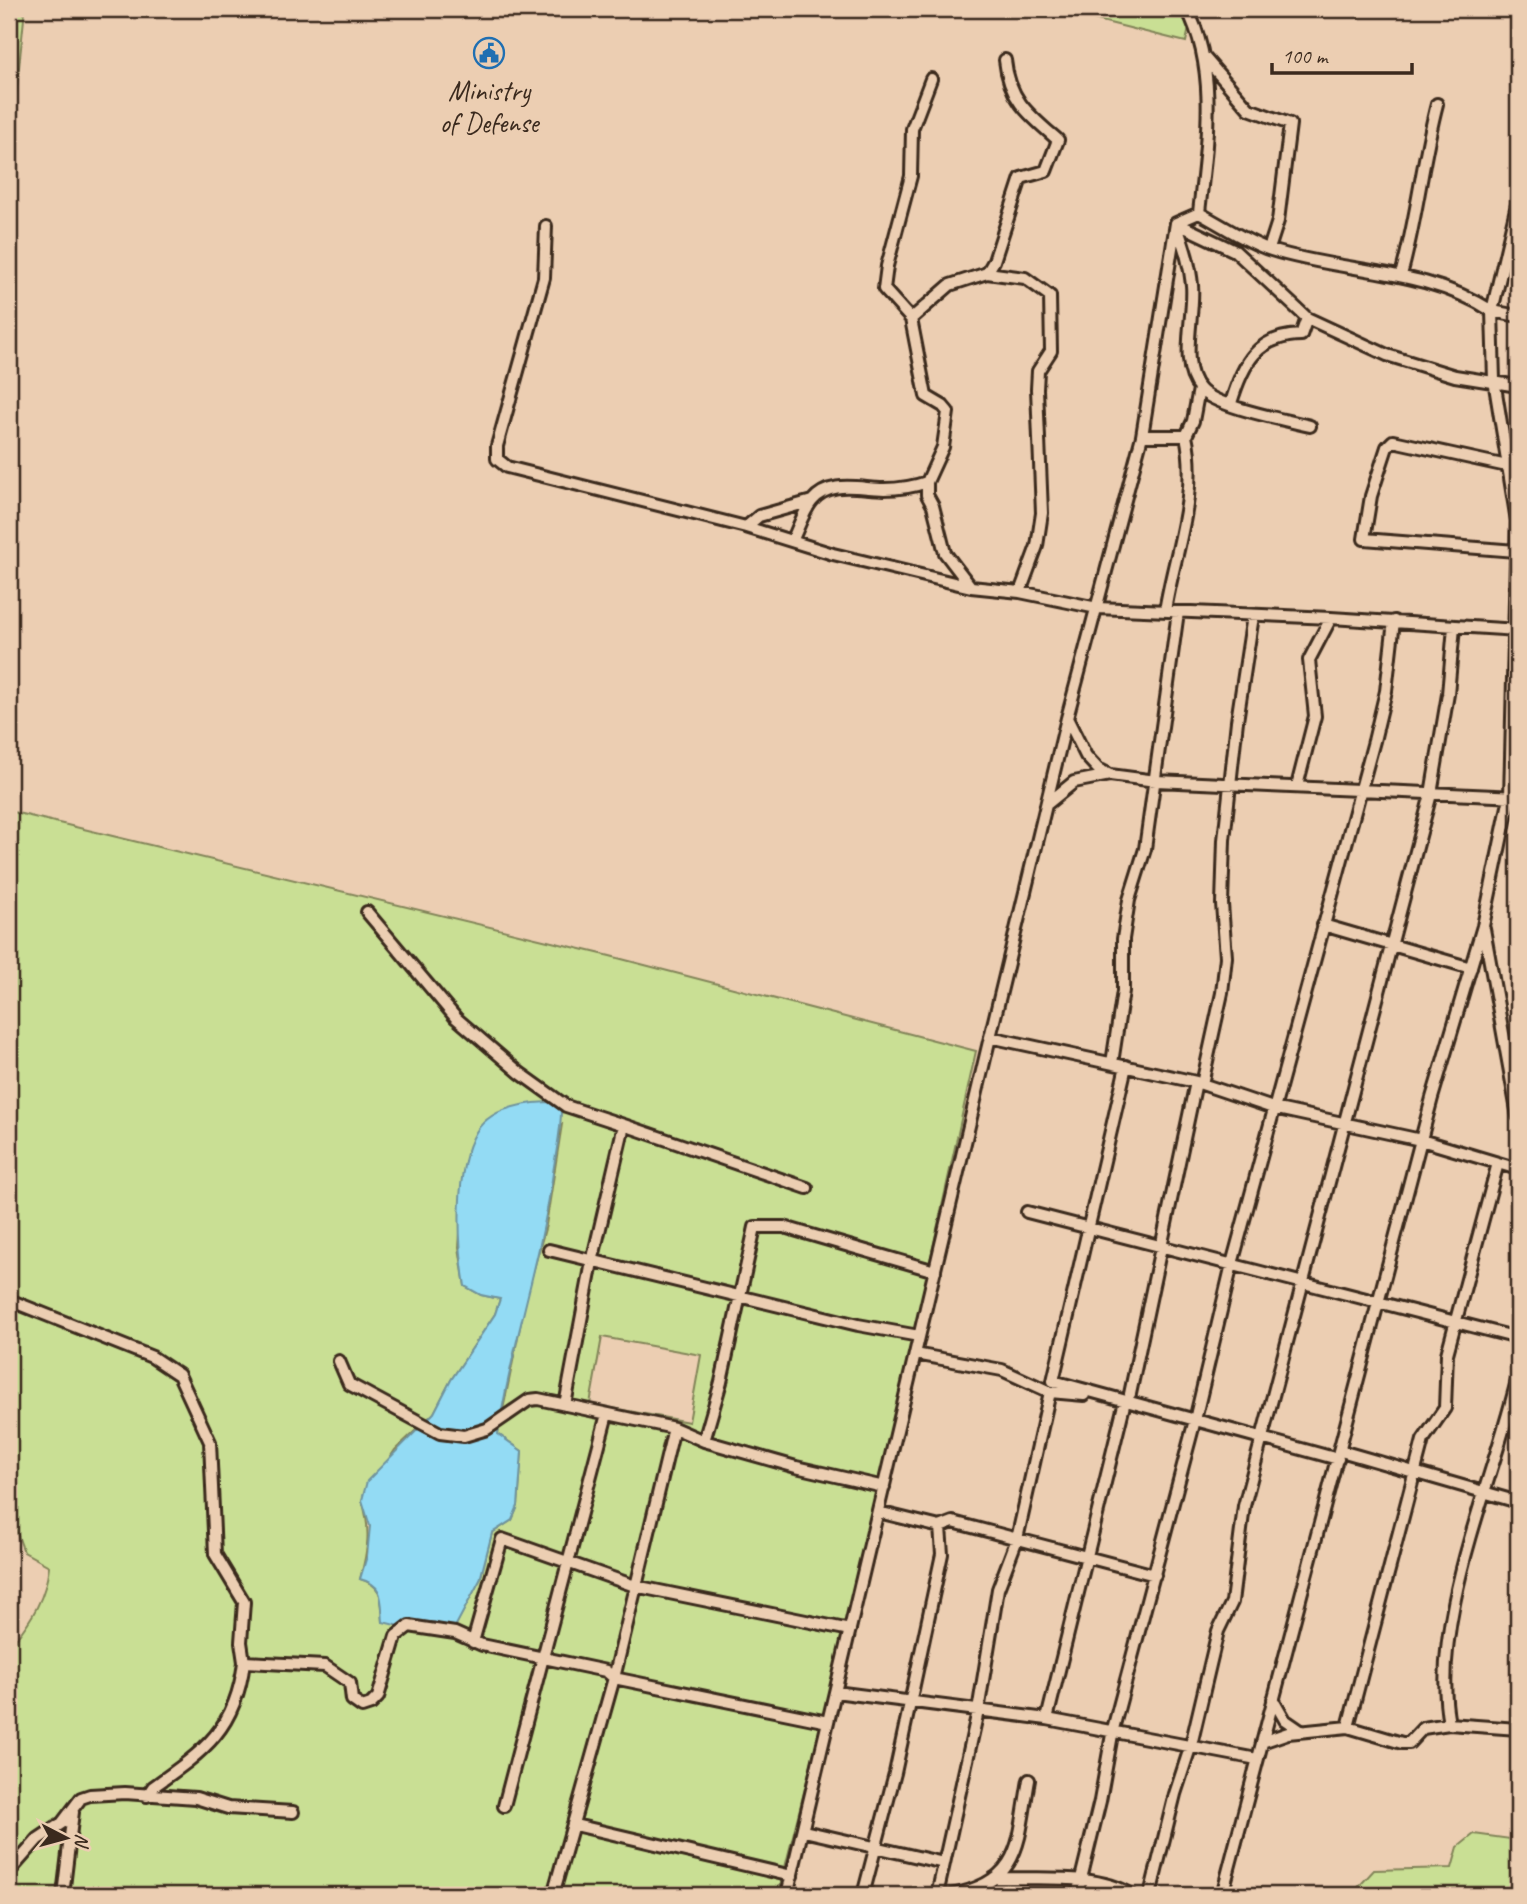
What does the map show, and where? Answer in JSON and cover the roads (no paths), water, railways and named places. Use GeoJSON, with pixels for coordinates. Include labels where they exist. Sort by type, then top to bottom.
{"type":"FeatureCollection","features":[{"type":"Feature","properties":{"kind":"street"},"geometry":{"type":"LineString","coordinates":[[1187,9],[1204,57],[1208,120],[1199,213]]}},
{"type":"Feature","properties":{"kind":"street"},"geometry":{"type":"LineString","coordinates":[[1204,57],[1250,109],[1290,124],[1278,221],[1269,249]]}},
{"type":"Feature","properties":{"kind":"street"},"geometry":{"type":"LineString","coordinates":[[987,273],[994,261],[1021,178],[1046,171],[1058,140],[1026,112],[1007,85],[1005,60]]}},
{"type":"Feature","properties":{"kind":"street"},"geometry":{"type":"LineString","coordinates":[[931,79],[912,129],[911,176],[887,266],[884,289],[911,319],[926,396],[948,412],[943,447],[927,482],[927,495],[933,506],[945,553],[971,587]]}},
{"type":"Feature","properties":{"kind":"street"},"geometry":{"type":"LineString","coordinates":[[1401,275],[1410,244],[1423,157],[1437,104]]}},
{"type":"Feature","properties":{"kind":"street"},"geometry":{"type":"LineString","coordinates":[[1222,1895],[1421,1140],[1472,968],[1514,797],[1517,521],[1494,380],[1492,311],[1518,200]]}},
{"type":"Feature","properties":{"kind":"street"},"geometry":{"type":"LineString","coordinates":[[1176,223],[1199,213]]}},
{"type":"Feature","properties":{"kind":"street"},"geometry":{"type":"LineString","coordinates":[[1199,213],[1269,249],[1401,275],[1479,303],[1492,311],[1518,316]]}},
{"type":"Feature","properties":{"kind":"street"},"geometry":{"type":"LineString","coordinates":[[1176,223],[1235,251],[1307,318],[1387,355],[1455,376],[1494,380],[1518,386]]}},
{"type":"Feature","properties":{"kind":"street"},"geometry":{"type":"LineString","coordinates":[[1165,611],[1189,498],[1191,460],[1186,436],[1193,421],[1199,388],[1187,355],[1193,310],[1192,284],[1188,257],[1176,223]]}},
{"type":"Feature","properties":{"kind":"street"},"geometry":{"type":"LineString","coordinates":[[787,1895],[1046,804],[1142,436],[1176,223]]}},
{"type":"Feature","properties":{"kind":"street"},"geometry":{"type":"LineString","coordinates":[[546,226],[544,278],[497,446],[497,459],[507,467],[746,527],[833,554],[971,587],[1020,592],[1097,608],[1394,621],[1516,630]]}},
{"type":"Feature","properties":{"kind":"street"},"geometry":{"type":"LineString","coordinates":[[911,319],[950,285],[987,273],[1025,278],[1050,296],[1051,351],[1038,371],[1037,389],[1042,513],[1037,546],[1020,592]]}},
{"type":"Feature","properties":{"kind":"street"},"geometry":{"type":"LineString","coordinates":[[1231,403],[1254,353],[1279,336],[1301,335],[1307,318]]}},
{"type":"Feature","properties":{"kind":"street"},"geometry":{"type":"LineString","coordinates":[[1199,388],[1211,397],[1231,403],[1247,412],[1310,426]]}},
{"type":"Feature","properties":{"kind":"street"},"geometry":{"type":"LineString","coordinates":[[1142,436],[1186,436]]}},
{"type":"Feature","properties":{"kind":"street"},"geometry":{"type":"LineString","coordinates":[[1507,466],[1393,441],[1387,447],[1371,496],[1364,539],[1516,551]]}},
{"type":"Feature","properties":{"kind":"street"},"geometry":{"type":"LineString","coordinates":[[746,527],[759,516],[812,501],[842,486],[909,488],[927,482]]}},
{"type":"Feature","properties":{"kind":"street"},"geometry":{"type":"LineString","coordinates":[[792,541],[812,501]]}},
{"type":"Feature","properties":{"kind":"street"},"geometry":{"type":"LineString","coordinates":[[1112,1063],[1123,990],[1123,939],[1129,900],[1145,849],[1178,612]]}},
{"type":"Feature","properties":{"kind":"street"},"geometry":{"type":"LineString","coordinates":[[1047,1719],[1085,1557],[1128,1398],[1160,1244],[1222,993],[1226,957],[1222,904],[1229,785],[1253,616]]}},
{"type":"Feature","properties":{"kind":"street"},"geometry":{"type":"LineString","coordinates":[[1297,786],[1315,716],[1309,660],[1331,618]]}},
{"type":"Feature","properties":{"kind":"street"},"geometry":{"type":"LineString","coordinates":[[1077,1895],[1100,1801],[1113,1729],[1195,1420],[1232,1264],[1385,691],[1394,621]]}},
{"type":"Feature","properties":{"kind":"street"},"geometry":{"type":"LineString","coordinates":[[1150,1895],[1175,1794],[1191,1745],[1218,1631],[1232,1602],[1244,1506],[1264,1439],[1430,794],[1448,694],[1454,627]]}},
{"type":"Feature","properties":{"kind":"street"},"geometry":{"type":"LineString","coordinates":[[1068,718],[1086,756],[1110,775]]}},
{"type":"Feature","properties":{"kind":"street"},"geometry":{"type":"LineString","coordinates":[[1046,804],[1074,782],[1110,775],[1156,781],[1229,785],[1514,797]]}},
{"type":"Feature","properties":{"kind":"street"},"geometry":{"type":"LineString","coordinates":[[367,912],[456,1018],[520,1073],[566,1106],[807,1188]]}},
{"type":"Feature","properties":{"kind":"street"},"geometry":{"type":"LineString","coordinates":[[1323,925],[1472,968]]}},
{"type":"Feature","properties":{"kind":"street"},"geometry":{"type":"LineString","coordinates":[[1483,926],[1518,1116]]}},
{"type":"Feature","properties":{"kind":"street"},"geometry":{"type":"LineString","coordinates":[[990,1037],[1199,1083],[1273,1108],[1421,1140],[1518,1169]]}},
{"type":"Feature","properties":{"kind":"street"},"geometry":{"type":"LineString","coordinates":[[1126,1066],[1053,1381],[1264,1439],[1417,1471],[1518,1502]]}},
{"type":"Feature","properties":{"kind":"street"},"geometry":{"type":"LineString","coordinates":[[565,1405],[592,1262],[624,1125]]}},
{"type":"Feature","properties":{"kind":"street"},"geometry":{"type":"LineString","coordinates":[[1348,1727],[1425,1433],[1445,1408],[1444,1376],[1455,1321],[1498,1163]]}},
{"type":"Feature","properties":{"kind":"street"},"geometry":{"type":"LineString","coordinates":[[1027,1212],[1518,1338]]}},
{"type":"Feature","properties":{"kind":"street"},"geometry":{"type":"LineString","coordinates":[[704,1441],[721,1382],[755,1227],[784,1227],[935,1271]]}},
{"type":"Feature","properties":{"kind":"street"},"geometry":{"type":"LineString","coordinates":[[549,1251],[858,1325],[919,1336]]}},
{"type":"Feature","properties":{"kind":"street"},"geometry":{"type":"LineString","coordinates":[[9,1300],[152,1357],[179,1375],[210,1442],[215,1554],[244,1602],[241,1642],[244,1662],[231,1713],[221,1730],[212,1741],[153,1787],[147,1796]]}},
{"type":"Feature","properties":{"kind":"street"},"geometry":{"type":"LineString","coordinates":[[915,1354],[1002,1370],[1050,1392],[1128,1398],[1151,1413],[1195,1420]]}},
{"type":"Feature","properties":{"kind":"street"},"geometry":{"type":"LineString","coordinates":[[339,1361],[349,1384],[402,1410],[440,1433],[464,1436],[487,1429],[529,1400],[674,1428],[704,1441],[884,1487]]}},
{"type":"Feature","properties":{"kind":"street"},"geometry":{"type":"LineString","coordinates":[[1449,1724],[1444,1675],[1466,1554],[1518,1376]]}},
{"type":"Feature","properties":{"kind":"street"},"geometry":{"type":"LineString","coordinates":[[937,1895],[978,1711],[998,1589],[1017,1539],[1050,1392]]}},
{"type":"Feature","properties":{"kind":"street"},"geometry":{"type":"LineString","coordinates":[[504,1806],[607,1414]]}},
{"type":"Feature","properties":{"kind":"street"},"geometry":{"type":"LineString","coordinates":[[553,1895],[575,1825],[614,1678],[674,1428]]}},
{"type":"Feature","properties":{"kind":"street"},"geometry":{"type":"LineString","coordinates":[[878,1512],[940,1527],[953,1522],[1155,1575]]}},
{"type":"Feature","properties":{"kind":"street"},"geometry":{"type":"LineString","coordinates":[[863,1895],[877,1847],[942,1553],[940,1527]]}},
{"type":"Feature","properties":{"kind":"street"},"geometry":{"type":"LineString","coordinates":[[473,1642],[502,1539],[635,1586],[850,1630]]}},
{"type":"Feature","properties":{"kind":"street"},"geometry":{"type":"LineString","coordinates":[[244,1662],[325,1666],[350,1683],[352,1700],[362,1707],[371,1704],[378,1697],[396,1636],[409,1626],[455,1633],[473,1642],[606,1671],[614,1678],[828,1722]]}},
{"type":"Feature","properties":{"kind":"street"},"geometry":{"type":"LineString","coordinates":[[835,1692],[1113,1729],[1257,1759]]}},
{"type":"Feature","properties":{"kind":"street"},"geometry":{"type":"LineString","coordinates":[[1273,1699],[1285,1720],[1301,1731]]}},
{"type":"Feature","properties":{"kind":"street"},"geometry":{"type":"LineString","coordinates":[[1262,1742],[1301,1731],[1348,1727],[1409,1743],[1423,1728],[1449,1724],[1518,1729]]}},
{"type":"Feature","properties":{"kind":"street"},"geometry":{"type":"LineString","coordinates":[[951,1895],[966,1892],[1007,1870],[1013,1860],[1029,1780]]}},
{"type":"Feature","properties":{"kind":"street"},"geometry":{"type":"LineString","coordinates":[[9,1872],[38,1839],[62,1823],[81,1798],[90,1795],[196,1798],[228,1808],[293,1812]]}},
{"type":"Feature","properties":{"kind":"street"},"geometry":{"type":"LineString","coordinates":[[63,1895],[74,1809]]}},
{"type":"Feature","properties":{"kind":"street"},"geometry":{"type":"LineString","coordinates":[[575,1825],[792,1876]]}},
{"type":"Feature","properties":{"kind":"street"},"geometry":{"type":"LineString","coordinates":[[804,1830],[943,1863]]}},
{"type":"Feature","properties":{"kind":"street"},"geometry":{"type":"LineString","coordinates":[[994,1878],[1080,1881],[1117,1886],[1132,1895]]}},
{"type":"Feature","properties":{"kind":"water"},"geometry":{"type":"Polygon","coordinates":[[[548,1102],[561,1105],[561,1123],[548,1206],[510,1368],[498,1434],[522,1451],[518,1506],[512,1520],[492,1533],[480,1580],[454,1629],[434,1622],[399,1626],[383,1622],[380,1594],[373,1585],[360,1579],[367,1556],[370,1526],[362,1500],[367,1481],[434,1413],[451,1380],[495,1314],[500,1299],[481,1295],[465,1286],[460,1207],[464,1166],[469,1148],[476,1132],[490,1117],[508,1108],[548,1102]]]}},
{"type":"Feature","properties":{"kind":"place","name":"Ministry of Defense"},"geometry":{"type":"Point","coordinates":[489,53]}}]}
